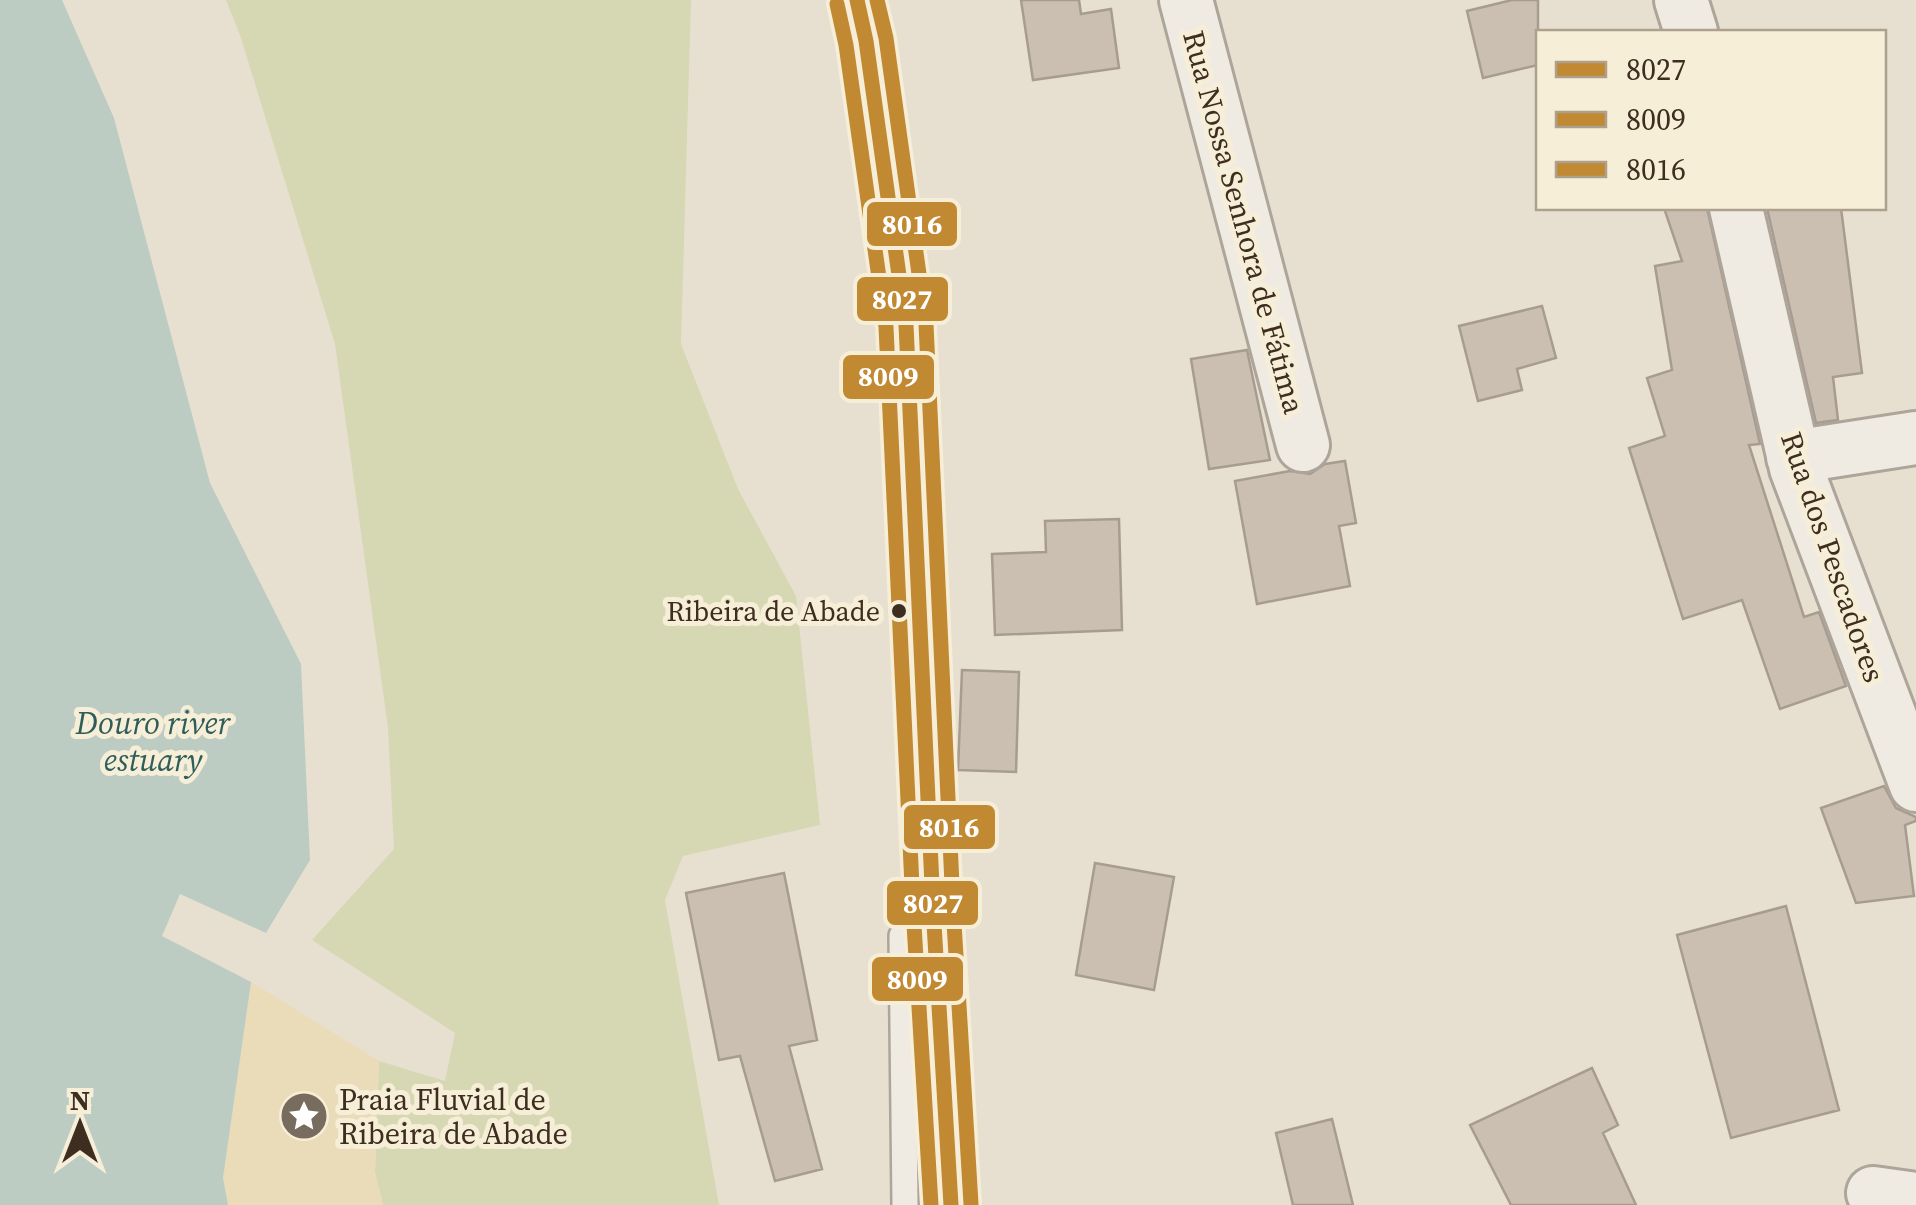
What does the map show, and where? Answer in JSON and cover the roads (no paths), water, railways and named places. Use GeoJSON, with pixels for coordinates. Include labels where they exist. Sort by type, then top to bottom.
{"type":"FeatureCollection","features":[{"type":"Feature","properties":{"kind":"main road"},"geometry":{"type":"LineString","coordinates":[[857,0],[906,325],[951,1205]]}},
{"type":"Feature","properties":{"kind":"street","name":"Rua Nossa Senhora de Fátima"},"geometry":{"type":"LineString","coordinates":[[1186,0],[1303,445]]}},
{"type":"Feature","properties":{"kind":"street"},"geometry":{"type":"LineString","coordinates":[[1681,0],[1689,30]]}},
{"type":"Feature","properties":{"kind":"street","name":"Rua dos Pescadores"},"geometry":{"type":"LineString","coordinates":[[1736,210],[1793,457],[1916,785]]}},
{"type":"Feature","properties":{"kind":"street"},"geometry":{"type":"LineString","coordinates":[[1793,457],[1916,438]]}},
{"type":"Feature","properties":{"kind":"lane"},"geometry":{"type":"LineString","coordinates":[[904,1205],[902,936],[933,907]]}},
{"type":"Feature","properties":{"kind":"water","name":"Douro river estuary"},"geometry":{"type":"Polygon","coordinates":[[[0,0],[62,0],[114,118],[210,483],[301,664],[310,860],[266,933],[180,894],[162,936],[251,982],[223,1178],[228,1205],[0,1205],[0,0]]]}},
{"type":"Feature","properties":{"kind":"place","name":"Ribeira de Abade"},"geometry":{"type":"Point","coordinates":[899,611]}},
{"type":"Feature","properties":{"kind":"place","name":"Praia Fluvial de Ribeira de Abade"},"geometry":{"type":"Point","coordinates":[304,1116]}}]}
